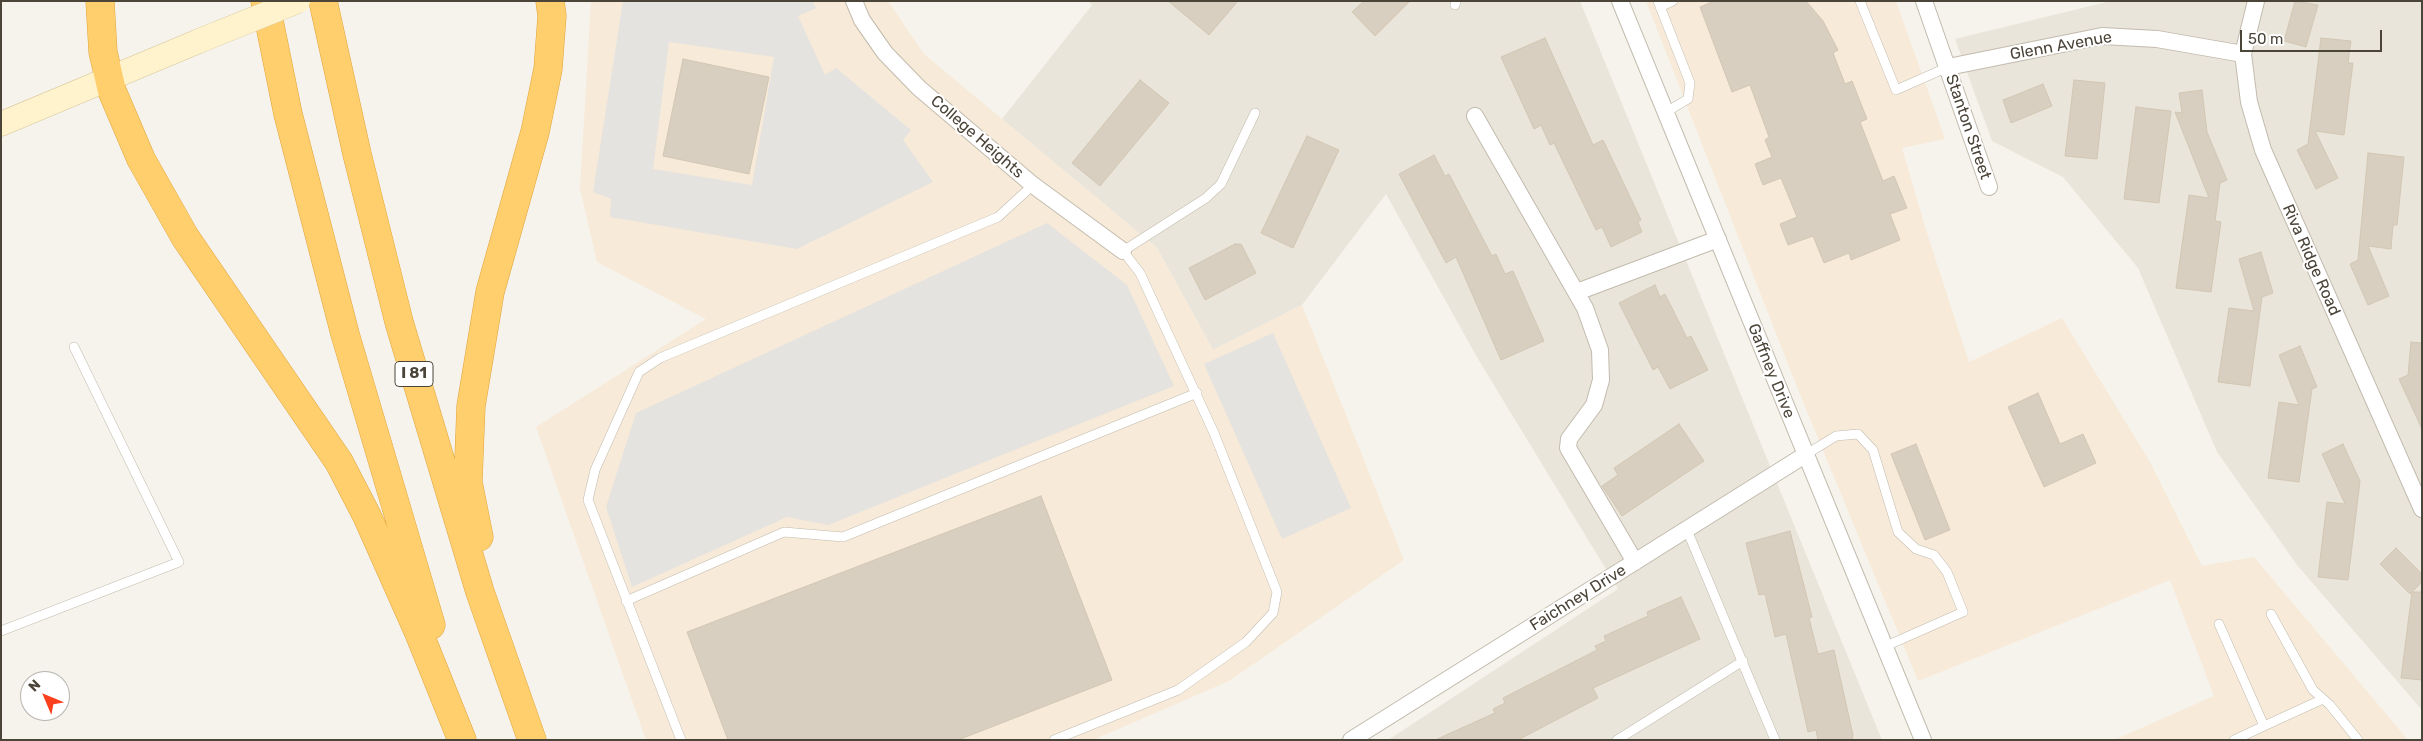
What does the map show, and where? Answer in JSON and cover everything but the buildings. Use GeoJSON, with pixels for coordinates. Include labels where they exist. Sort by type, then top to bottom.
{"type":"FeatureCollection","features":[{"type":"Feature","properties":{"kind":"highway"},"geometry":{"type":"LineString","coordinates":[[100,1],[103,52],[109,80],[141,159],[185,237],[339,462],[367,516],[407,606],[462,740]]}},
{"type":"Feature","properties":{"kind":"highway"},"geometry":{"type":"LineString","coordinates":[[264,1],[288,114],[345,334],[438,648],[471,740]]}},
{"type":"Feature","properties":{"kind":"highway","name":"I 81"},"geometry":{"type":"LineString","coordinates":[[323,1],[357,154],[399,322],[477,583],[532,740]]}},
{"type":"Feature","properties":{"kind":"highway"},"geometry":{"type":"LineString","coordinates":[[546,740],[488,579],[468,482],[471,406],[490,292],[535,132],[548,69],[552,16],[550,1]]}},
{"type":"Feature","properties":{"kind":"main road"},"geometry":{"type":"LineString","coordinates":[[1,124],[298,1]]}},
{"type":"Feature","properties":{"kind":"street","name":"College Heights"},"geometry":{"type":"LineString","coordinates":[[854,1],[862,20],[885,53],[919,88],[1032,185],[1123,251]]}},
{"type":"Feature","properties":{"kind":"street","name":"Gaffney Drive"},"geometry":{"type":"LineString","coordinates":[[1620,1],[1923,740]]}},
{"type":"Feature","properties":{"kind":"street"},"geometry":{"type":"LineString","coordinates":[[1924,1],[1948,67]]}},
{"type":"Feature","properties":{"kind":"street","name":"Riva Ridge Road"},"geometry":{"type":"LineString","coordinates":[[2256,1],[2243,54],[2248,102],[2263,150],[2422,509]]}},
{"type":"Feature","properties":{"kind":"street","name":"Glenn Avenue"},"geometry":{"type":"LineString","coordinates":[[1948,67],[2102,36],[2157,39],[2243,54]]}},
{"type":"Feature","properties":{"kind":"street","name":"Stanton Street"},"geometry":{"type":"LineString","coordinates":[[1948,67],[1988,187]]}},
{"type":"Feature","properties":{"kind":"street"},"geometry":{"type":"LineString","coordinates":[[1475,116],[1585,308],[1600,350],[1601,380],[1594,405],[1569,439],[1568,448],[1635,562]]}},
{"type":"Feature","properties":{"kind":"street"},"geometry":{"type":"LineString","coordinates":[[1577,292],[1718,239]]}},
{"type":"Feature","properties":{"kind":"street","name":"Faichney Drive"},"geometry":{"type":"LineString","coordinates":[[1353,739],[1805,455]]}},
{"type":"Feature","properties":{"kind":"lane"},"geometry":{"type":"LineString","coordinates":[[1666,112],[1688,99],[1690,83],[1659,4],[1673,1]]}},
{"type":"Feature","properties":{"kind":"lane"},"geometry":{"type":"LineString","coordinates":[[1860,1],[1896,90],[1948,67]]}},
{"type":"Feature","properties":{"kind":"lane"},"geometry":{"type":"LineString","coordinates":[[1054,740],[1178,690],[1246,642],[1273,613],[1276,592],[1197,393],[1140,272],[1123,251],[1206,198],[1221,184],[1255,114]]}},
{"type":"Feature","properties":{"kind":"lane"},"geometry":{"type":"LineString","coordinates":[[681,740],[588,500],[595,470],[639,372],[660,358],[998,217],[1032,185]]}},
{"type":"Feature","properties":{"kind":"lane"},"geometry":{"type":"LineString","coordinates":[[1,631],[179,562],[74,347]]}},
{"type":"Feature","properties":{"kind":"lane"},"geometry":{"type":"LineString","coordinates":[[626,601],[784,532],[843,537],[1197,393]]}},
{"type":"Feature","properties":{"kind":"lane"},"geometry":{"type":"LineString","coordinates":[[1805,455],[1836,436],[1858,434],[1873,450],[1898,532],[1916,548],[1934,555],[1947,572],[1963,612],[1886,646]]}},
{"type":"Feature","properties":{"kind":"lane"},"geometry":{"type":"LineString","coordinates":[[1687,530],[1775,740]]}},
{"type":"Feature","properties":{"kind":"lane"},"geometry":{"type":"LineString","coordinates":[[2271,614],[2313,690],[2358,740]]}},
{"type":"Feature","properties":{"kind":"lane"},"geometry":{"type":"LineString","coordinates":[[2219,624],[2264,726]]}},
{"type":"Feature","properties":{"kind":"lane"},"geometry":{"type":"LineString","coordinates":[[1617,740],[1743,660]]}},
{"type":"Feature","properties":{"kind":"lane"},"geometry":{"type":"LineString","coordinates":[[2234,740],[2323,699]]}},
{"type":"Feature","properties":{"kind":"shaded area"},"geometry":{"type":"Polygon","coordinates":[[[591,1],[888,1],[924,54],[1157,248],[1213,350],[1302,305],[1404,560],[1229,681],[1093,740],[646,740],[536,427],[706,319],[597,262],[580,189],[591,1]]]}},
{"type":"Feature","properties":{"kind":"shaded area"},"geometry":{"type":"Polygon","coordinates":[[[623,1],[813,1],[816,8],[798,16],[825,75],[836,68],[911,130],[903,140],[933,182],[797,249],[610,217],[611,199],[593,192],[623,1]],[[669,42],[653,169],[752,185],[774,57],[669,42]]]}},
{"type":"Feature","properties":{"kind":"shaded area"},"geometry":{"type":"Polygon","coordinates":[[[1089,1],[1580,1],[1882,740],[1388,740],[1618,589],[1478,359],[1386,194],[1302,305],[1213,350],[1157,248],[1002,119],[1092,5],[1089,1]]]}},
{"type":"Feature","properties":{"kind":"shaded area"},"geometry":{"type":"Polygon","coordinates":[[[1646,1],[1896,1],[1945,139],[1902,148],[1926,230],[1969,362],[2062,318],[2150,462],[2202,566],[2254,557],[2408,740],[2114,740],[2214,696],[2170,580],[1918,681],[1797,387],[1646,1]]]}},
{"type":"Feature","properties":{"kind":"shaded area"},"geometry":{"type":"Polygon","coordinates":[[[2111,1],[2422,1],[2422,710],[2297,565],[2217,452],[2138,268],[2063,177],[1992,141],[1955,39],[2111,1]]]}},
{"type":"Feature","properties":{"kind":"shaded area"},"geometry":{"type":"Polygon","coordinates":[[[1047,223],[1127,285],[1174,386],[828,525],[787,517],[632,587],[606,507],[636,413],[1047,223]]]}},
{"type":"Feature","properties":{"kind":"shaded area"},"geometry":{"type":"Polygon","coordinates":[[[1273,333],[1351,508],[1282,539],[1204,364],[1273,333]]]}}]}
